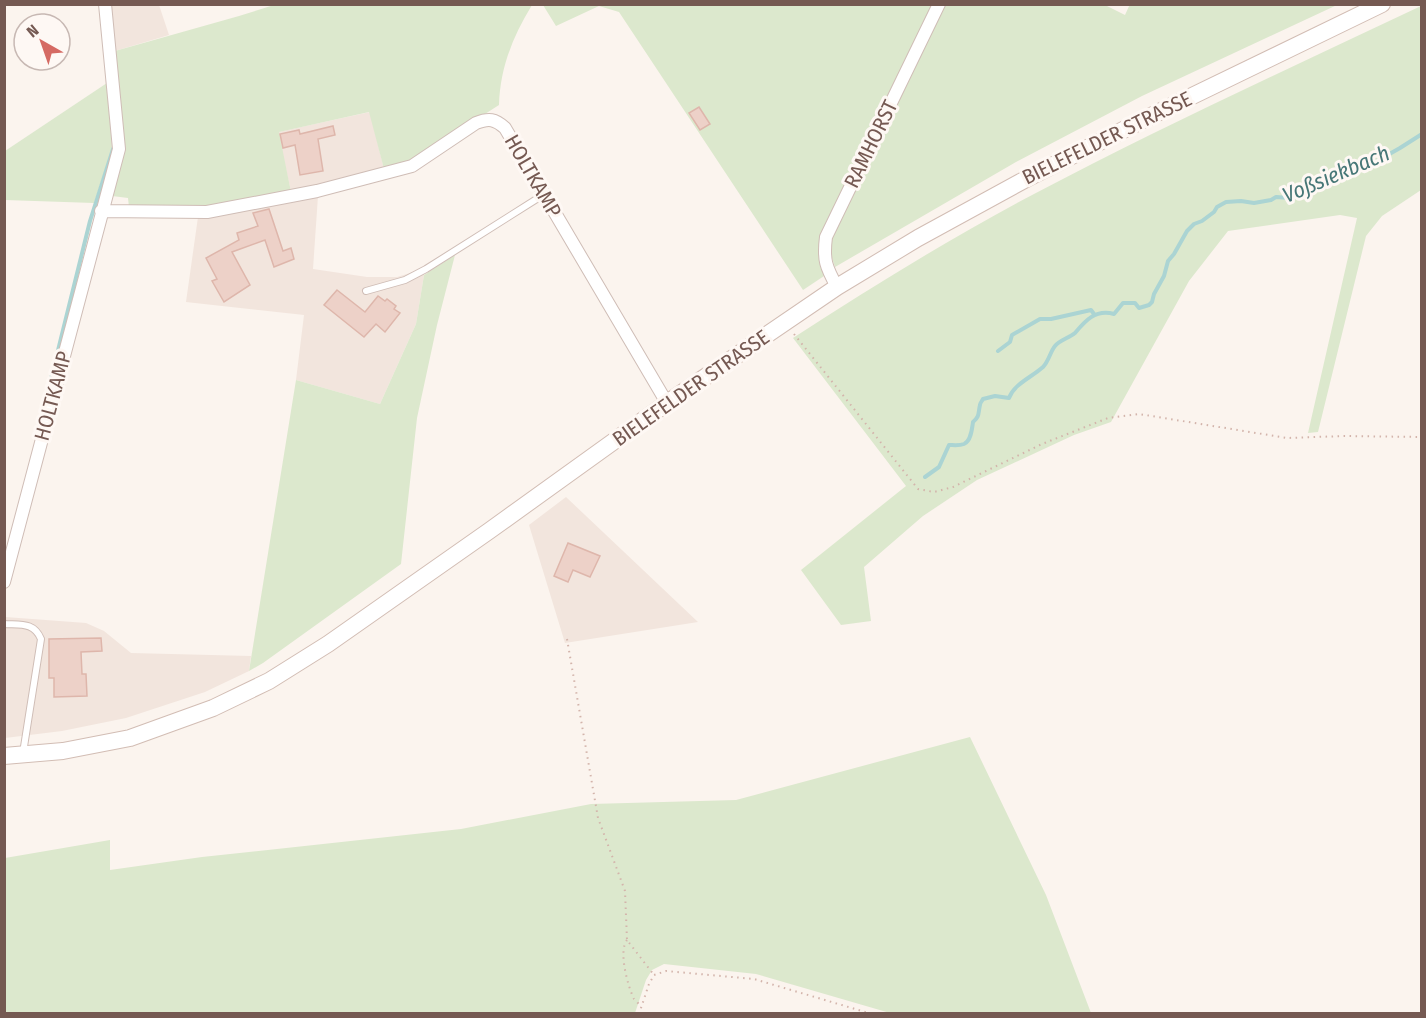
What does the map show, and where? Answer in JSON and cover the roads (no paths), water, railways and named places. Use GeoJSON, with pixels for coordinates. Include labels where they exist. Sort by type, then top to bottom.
{"type":"FeatureCollection","features":[{"type":"Feature","properties":{"kind":"main road","name":"BIELEFELDER STRASSE"},"geometry":{"type":"LineString","coordinates":[[4,756],[63,751],[130,738],[213,708],[269,681],[328,644],[667,403],[837,287],[918,238],[1026,178],[1382,4]]}},
{"type":"Feature","properties":{"kind":"street","name":"HOLTKAMP"},"geometry":{"type":"LineString","coordinates":[[4,582],[119,149],[105,4]]}},
{"type":"Feature","properties":{"kind":"street","name":"RAMHORST"},"geometry":{"type":"LineString","coordinates":[[837,287],[829,272],[824,254],[826,237],[939,4]]}},
{"type":"Feature","properties":{"kind":"street","name":"HOLTKAMP"},"geometry":{"type":"LineString","coordinates":[[101,211],[207,212],[317,191],[412,166],[476,123],[485,120],[498,121],[505,128],[667,403]]}},
{"type":"Feature","properties":{"kind":"lane"},"geometry":{"type":"LineString","coordinates":[[366,291],[405,280],[426,269],[543,195]]}},
{"type":"Feature","properties":{"kind":"lane"},"geometry":{"type":"LineString","coordinates":[[4,624],[30,625],[39,633],[41,639],[23,754]]}},
{"type":"Feature","properties":{"kind":"waterway","name":"Voßsiekbach"},"geometry":{"type":"LineString","coordinates":[[925,477],[939,467],[949,445],[962,445],[968,440],[983,399],[995,396],[1009,398],[1019,385],[1043,367],[1057,344],[1075,333],[1091,317],[1101,313],[1114,314],[1123,303],[1135,303],[1139,308],[1149,305],[1164,276],[1168,261],[1187,231],[1214,212],[1217,207],[1226,202],[1254,203],[1276,197],[1290,198],[1303,187],[1322,180],[1337,178],[1370,165],[1422,134]]}},
{"type":"Feature","properties":{"kind":"waterway"},"geometry":{"type":"LineString","coordinates":[[44,407],[90,221],[113,149]]}},
{"type":"Feature","properties":{"kind":"waterway","name":"Voßsiekbach"},"geometry":{"type":"LineString","coordinates":[[998,351],[1010,342],[1012,335],[1040,319],[1051,319],[1091,310],[1094,314]]}}]}
